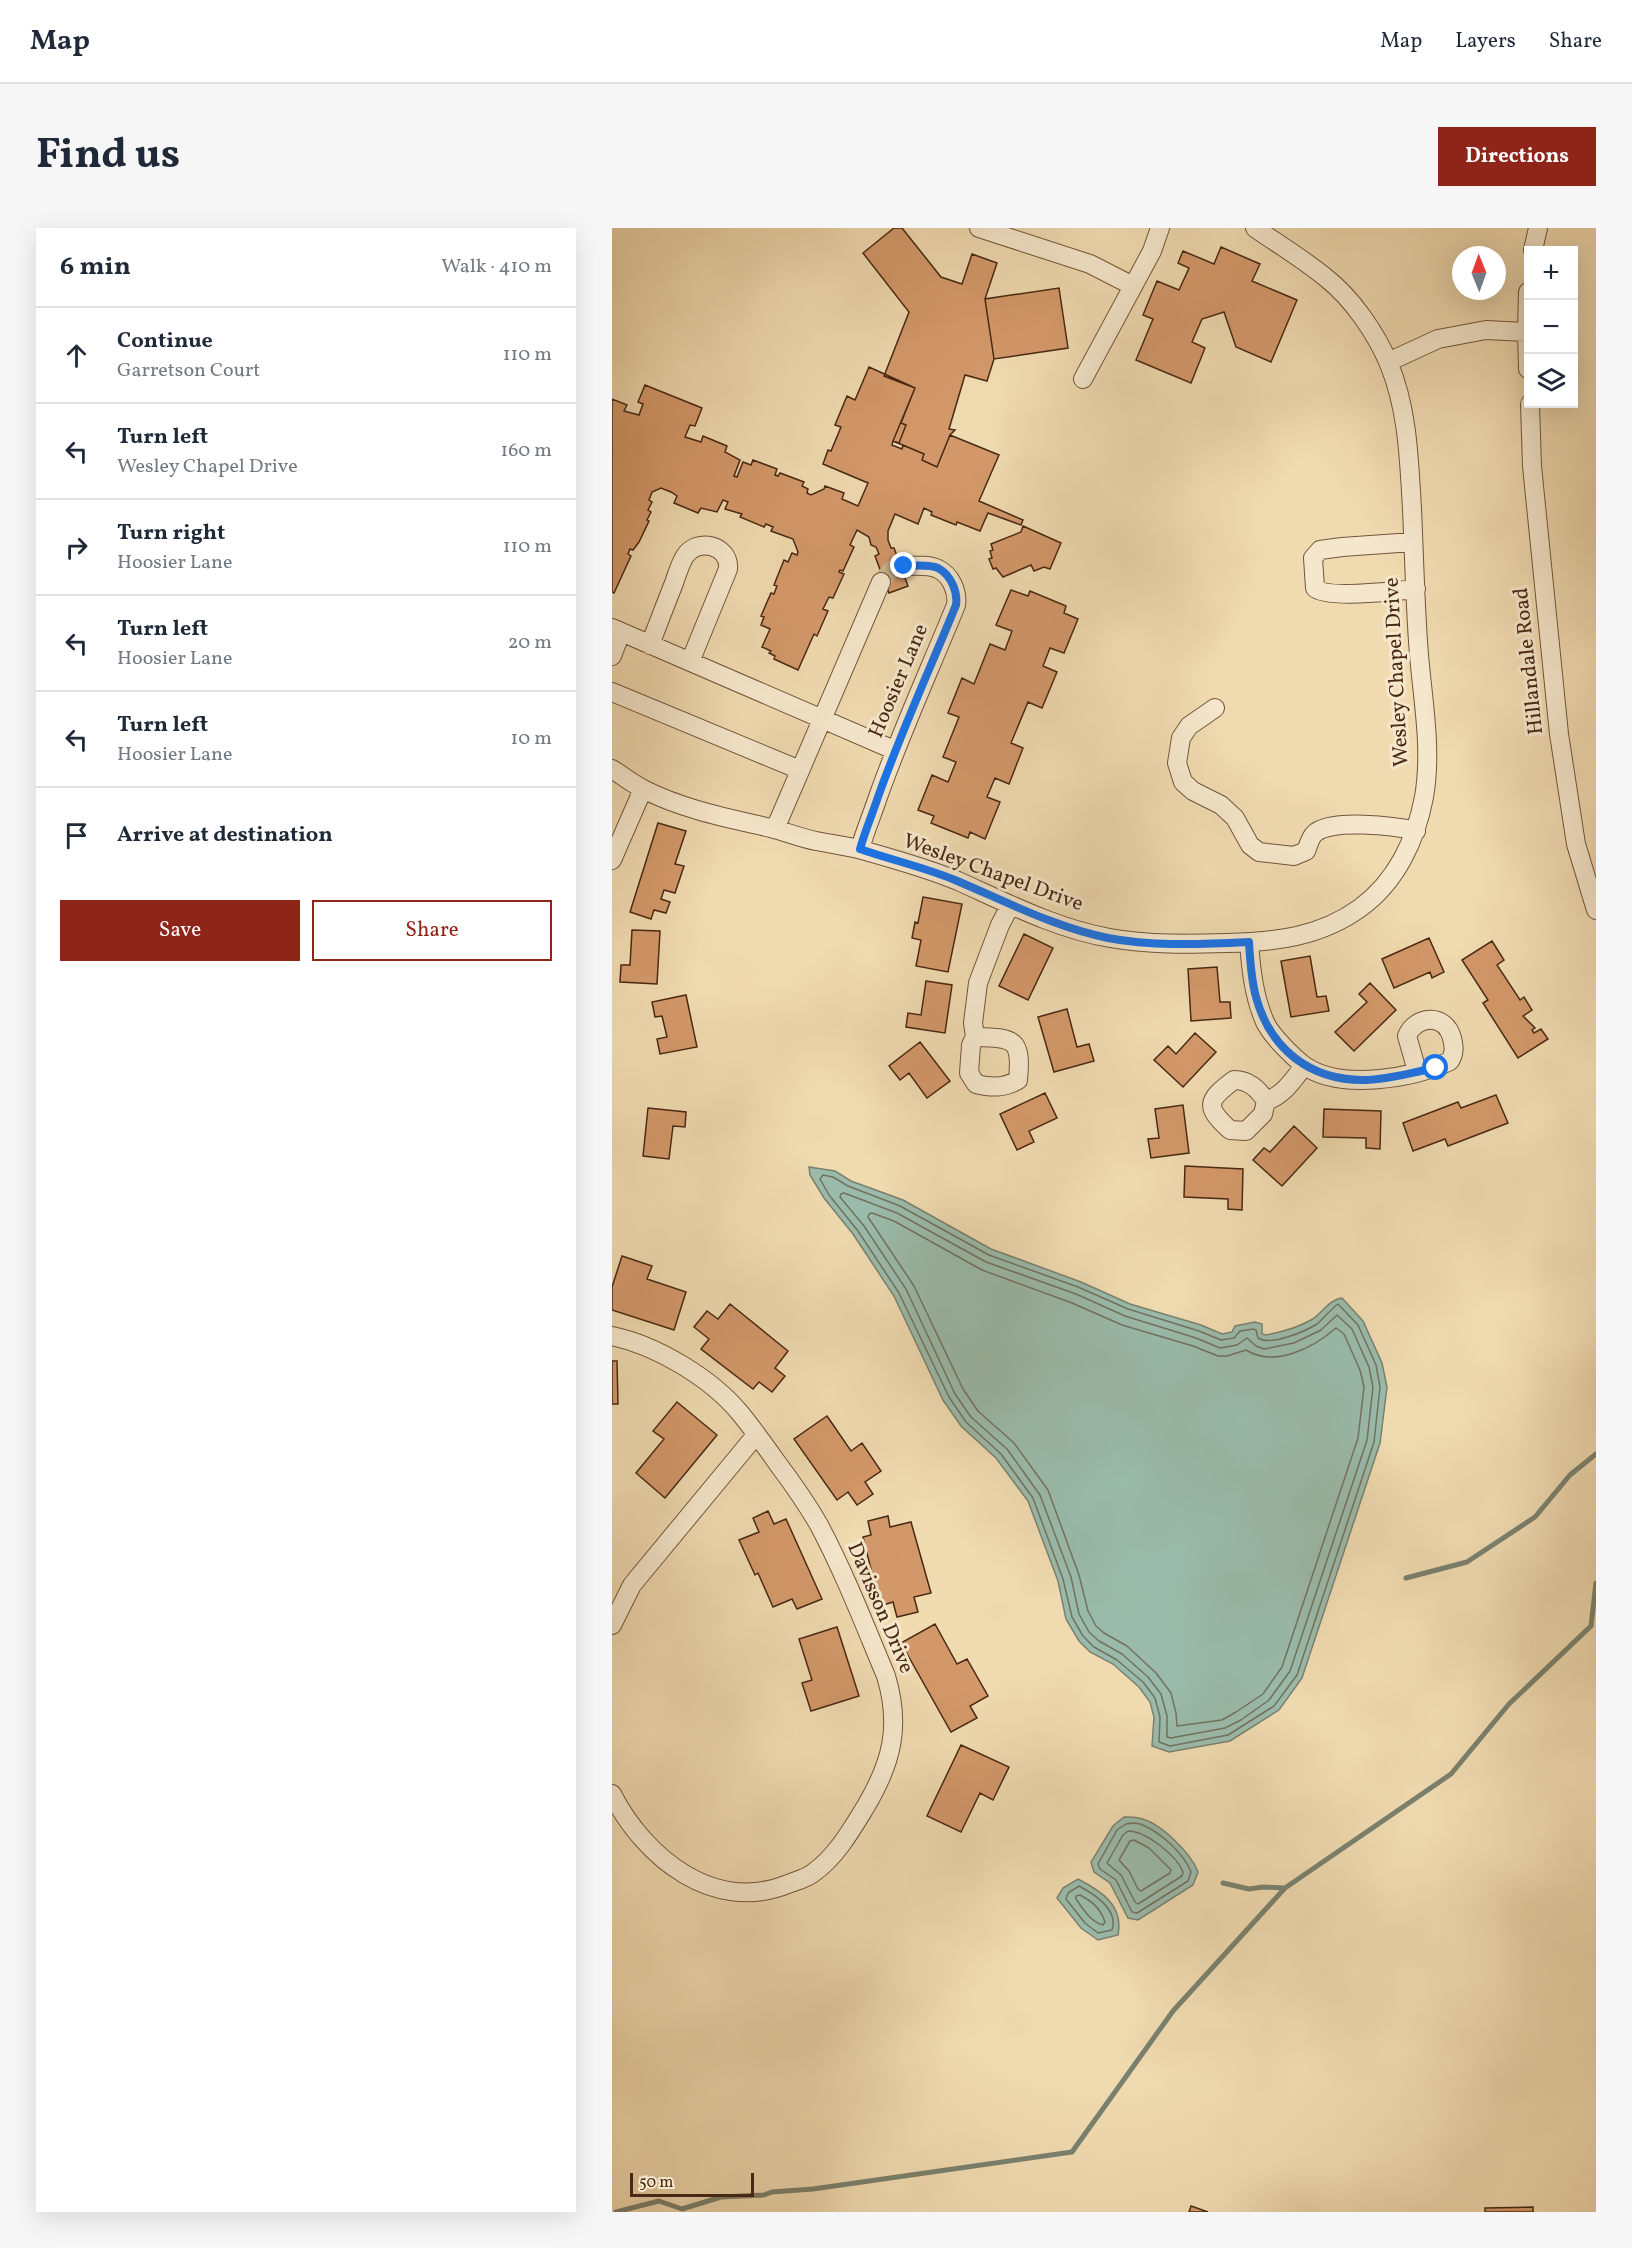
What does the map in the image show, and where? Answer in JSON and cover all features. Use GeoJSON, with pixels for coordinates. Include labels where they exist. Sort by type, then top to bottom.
{"type":"FeatureCollection","features":[{"type":"Feature","properties":{"kind":"street"},"geometry":{"type":"LineString","coordinates":[[1083,379],[1152,250],[1160,228]]}},
{"type":"Feature","properties":{"kind":"street","name":"Wesley Chapel Drive"},"geometry":{"type":"LineString","coordinates":[[612,769],[643,789],[672,802],[708,814],[775,829],[811,840],[860,849],[955,880],[1010,906],[1053,922],[1108,938],[1178,944],[1249,942],[1307,934],[1336,924],[1364,905],[1384,885],[1402,861],[1416,831],[1425,793],[1427,738],[1409,449],[1402,402],[1388,362],[1368,326],[1348,300],[1330,281],[1255,228]]}},
{"type":"Feature","properties":{"kind":"street"},"geometry":{"type":"LineString","coordinates":[[1534,246],[1538,228]]}},
{"type":"Feature","properties":{"kind":"street"},"geometry":{"type":"LineString","coordinates":[[982,229],[1089,264],[1133,286]]}},
{"type":"Feature","properties":{"kind":"street"},"geometry":{"type":"LineString","coordinates":[[1388,362],[1449,336],[1486,330],[1524,332]]}},
{"type":"Feature","properties":{"kind":"street","name":"Hillandale Road"},"geometry":{"type":"LineString","coordinates":[[1530,408],[1532,466],[1559,734],[1576,844],[1596,910]]}},
{"type":"Feature","properties":{"kind":"street"},"geometry":{"type":"LineString","coordinates":[[1413,542],[1320,550],[1313,558],[1315,588],[1320,593],[1416,589]]}},
{"type":"Feature","properties":{"kind":"street"},"geometry":{"type":"LineString","coordinates":[[650,645],[684,557],[696,546],[717,548],[724,553],[728,561],[728,569],[690,662]]}},
{"type":"Feature","properties":{"kind":"street","name":"Hoosier Lane"},"geometry":{"type":"LineString","coordinates":[[860,849],[866,824],[877,801],[894,750],[951,616],[957,594],[950,580],[938,568],[904,566]]}},
{"type":"Feature","properties":{"kind":"street"},"geometry":{"type":"LineString","coordinates":[[775,829],[881,582]]}},
{"type":"Feature","properties":{"kind":"street"},"geometry":{"type":"LineString","coordinates":[[612,656],[617,630],[894,750]]}},
{"type":"Feature","properties":{"kind":"street"},"geometry":{"type":"LineString","coordinates":[[612,692],[800,770]]}},
{"type":"Feature","properties":{"kind":"street"},"geometry":{"type":"LineString","coordinates":[[1215,708],[1189,726],[1181,738],[1178,763],[1183,782],[1193,792],[1221,805],[1235,818],[1250,845],[1259,852],[1294,856],[1300,854],[1306,851],[1313,834],[1327,827],[1366,824],[1398,826],[1416,831]]}},
{"type":"Feature","properties":{"kind":"street"},"geometry":{"type":"LineString","coordinates":[[612,860],[643,789]]}},
{"type":"Feature","properties":{"kind":"street"},"geometry":{"type":"LineString","coordinates":[[975,1037],[973,1023],[978,983],[1000,925],[1010,906]]}},
{"type":"Feature","properties":{"kind":"street"},"geometry":{"type":"LineString","coordinates":[[1249,942],[1256,998],[1266,1024],[1304,1066],[1319,1074],[1341,1079],[1365,1080],[1402,1076],[1418,1071]]}},
{"type":"Feature","properties":{"kind":"street"},"geometry":{"type":"LineString","coordinates":[[1266,1101],[1276,1098],[1283,1092],[1304,1066]]}},
{"type":"Feature","properties":{"kind":"street","name":"Davisson Drive"},"geometry":{"type":"LineString","coordinates":[[612,1336],[648,1347],[704,1381],[728,1400],[802,1497],[819,1525],[886,1676],[892,1694],[894,1731],[890,1756],[881,1780],[839,1847],[813,1874],[778,1888],[732,1893],[708,1887],[683,1873],[645,1842],[618,1806],[612,1794]]}},
{"type":"Feature","properties":{"kind":"street"},"geometry":{"type":"LineString","coordinates":[[612,1625],[632,1585],[756,1435]]}},
{"type":"Feature","properties":{"kind":"water"},"geometry":{"type":"Polygon","coordinates":[[[809,1167],[835,1171],[851,1181],[903,1200],[991,1249],[1081,1282],[1130,1304],[1201,1325],[1222,1334],[1232,1332],[1235,1326],[1255,1322],[1262,1324],[1262,1334],[1266,1335],[1289,1329],[1311,1320],[1333,1301],[1342,1298],[1363,1321],[1382,1363],[1387,1387],[1380,1443],[1302,1678],[1279,1710],[1230,1741],[1169,1752],[1152,1746],[1154,1717],[1150,1702],[1139,1687],[1113,1664],[1090,1652],[1079,1641],[1066,1619],[1058,1581],[1028,1501],[996,1458],[961,1426],[943,1400],[894,1296],[853,1234],[824,1198],[810,1175],[809,1167]]]}},
{"type":"Feature","properties":{"kind":"water"},"geometry":{"type":"Polygon","coordinates":[[[1124,1817],[1146,1820],[1164,1831],[1189,1856],[1198,1872],[1193,1885],[1138,1920],[1128,1918],[1110,1883],[1094,1872],[1091,1862],[1113,1826],[1124,1817]]]}},
{"type":"Feature","properties":{"kind":"water"},"geometry":{"type":"Polygon","coordinates":[[[1078,1879],[1102,1894],[1114,1907],[1118,1915],[1118,1935],[1098,1940],[1081,1928],[1057,1898],[1063,1888],[1078,1879]]]}},
{"type":"Feature","properties":{"kind":"building"},"geometry":{"type":"Polygon","coordinates":[[[894,228],[902,228],[941,277],[962,284],[972,254],[997,263],[985,299],[994,359],[987,381],[965,375],[949,429],[955,430],[950,435],[937,467],[922,460],[924,454],[893,441],[915,388],[884,376],[909,312],[863,253],[894,228]]]}},
{"type":"Feature","properties":{"kind":"building"},"geometry":{"type":"Polygon","coordinates":[[[1221,247],[1260,264],[1252,281],[1297,300],[1271,362],[1236,347],[1224,312],[1202,319],[1192,342],[1205,348],[1191,383],[1136,360],[1153,319],[1143,315],[1157,281],[1179,290],[1189,268],[1178,263],[1183,251],[1214,264],[1221,247]]]}},
{"type":"Feature","properties":{"kind":"building"},"geometry":{"type":"Polygon","coordinates":[[[1059,288],[1068,348],[994,359],[985,299],[1059,288]]]}},
{"type":"Feature","properties":{"kind":"building"},"geometry":{"type":"Polygon","coordinates":[[[869,367],[915,388],[901,423],[906,425],[899,443],[893,441],[892,445],[902,449],[903,445],[924,454],[922,460],[937,467],[950,435],[999,455],[979,501],[1023,520],[1021,525],[988,513],[980,531],[931,515],[932,512],[924,508],[918,524],[895,514],[888,531],[888,540],[891,548],[894,548],[908,586],[889,593],[875,556],[879,554],[876,547],[871,545],[869,537],[857,530],[850,545],[854,547],[843,571],[839,572],[844,574],[833,598],[829,597],[823,609],[828,611],[817,636],[814,634],[798,670],[774,659],[775,656],[769,653],[771,651],[762,647],[770,629],[761,625],[764,617],[761,616],[771,593],[774,594],[777,586],[774,585],[784,560],[788,562],[792,553],[797,555],[793,539],[771,531],[773,527],[766,524],[764,527],[740,517],[742,514],[725,509],[728,502],[723,500],[717,512],[701,508],[698,513],[674,503],[677,496],[671,492],[661,488],[652,492],[649,500],[652,502],[648,510],[651,512],[647,520],[649,521],[639,542],[633,550],[630,549],[628,554],[631,556],[614,593],[612,592],[612,399],[627,405],[624,411],[639,415],[643,404],[638,402],[645,385],[702,408],[695,426],[690,425],[685,437],[701,442],[703,436],[727,446],[725,452],[740,460],[734,476],[737,477],[743,462],[751,465],[753,460],[777,469],[775,475],[778,476],[780,473],[804,482],[802,486],[808,489],[807,493],[811,495],[824,489],[825,486],[844,493],[842,499],[858,506],[868,483],[823,464],[841,427],[835,425],[847,396],[855,400],[869,367]]]}},
{"type":"Feature","properties":{"kind":"building"},"geometry":{"type":"Polygon","coordinates":[[[1023,526],[1061,543],[1050,569],[1044,567],[1034,571],[1031,565],[1003,577],[996,568],[993,569],[989,559],[992,558],[991,544],[1021,532],[1023,526]]]}},
{"type":"Feature","properties":{"kind":"building"},"geometry":{"type":"Polygon","coordinates":[[[1011,590],[1028,596],[1030,591],[1066,606],[1064,613],[1078,619],[1064,653],[1050,648],[1043,666],[1057,672],[1042,708],[1028,702],[1011,743],[1023,748],[1009,784],[995,778],[987,797],[1000,802],[985,839],[970,832],[968,838],[931,823],[934,816],[918,810],[932,775],[948,782],[956,762],[943,757],[959,717],[948,713],[962,678],[974,684],[990,644],[1005,650],[1012,631],[996,625],[1011,590]]]}},
{"type":"Feature","properties":{"kind":"building"},"geometry":{"type":"Polygon","coordinates":[[[658,823],[686,831],[675,864],[684,866],[675,893],[664,890],[661,899],[670,902],[666,913],[654,910],[651,919],[630,912],[658,823]]]}},
{"type":"Feature","properties":{"kind":"building"},"geometry":{"type":"Polygon","coordinates":[[[923,897],[962,904],[948,972],[916,966],[921,940],[912,938],[915,922],[918,923],[923,897]]]}},
{"type":"Feature","properties":{"kind":"building"},"geometry":{"type":"Polygon","coordinates":[[[632,930],[660,931],[657,984],[620,982],[621,965],[630,965],[632,930]]]}},
{"type":"Feature","properties":{"kind":"building"},"geometry":{"type":"Polygon","coordinates":[[[1024,934],[1053,948],[1028,1000],[999,986],[1024,934]]]}},
{"type":"Feature","properties":{"kind":"building"},"geometry":{"type":"Polygon","coordinates":[[[1429,938],[1444,972],[1432,978],[1430,972],[1394,988],[1382,959],[1429,938]]]}},
{"type":"Feature","properties":{"kind":"building"},"geometry":{"type":"Polygon","coordinates":[[[1492,941],[1504,960],[1497,965],[1520,1000],[1524,997],[1532,1010],[1523,1016],[1535,1028],[1532,1030],[1534,1033],[1541,1029],[1548,1039],[1518,1058],[1483,1003],[1488,1000],[1462,960],[1492,941]]]}},
{"type":"Feature","properties":{"kind":"building"},"geometry":{"type":"Polygon","coordinates":[[[1310,956],[1317,997],[1326,996],[1329,1011],[1291,1017],[1281,961],[1310,956]]]}},
{"type":"Feature","properties":{"kind":"building"},"geometry":{"type":"Polygon","coordinates":[[[1217,967],[1220,1002],[1230,1002],[1231,1018],[1191,1021],[1188,969],[1217,967]]]}},
{"type":"Feature","properties":{"kind":"building"},"geometry":{"type":"Polygon","coordinates":[[[926,981],[952,985],[945,1033],[906,1027],[908,1013],[921,1015],[926,981]]]}},
{"type":"Feature","properties":{"kind":"building"},"geometry":{"type":"Polygon","coordinates":[[[1370,983],[1396,1010],[1354,1051],[1335,1032],[1367,1002],[1359,994],[1370,983]]]}},
{"type":"Feature","properties":{"kind":"building"},"geometry":{"type":"Polygon","coordinates":[[[686,995],[697,1047],[660,1054],[657,1039],[667,1037],[662,1016],[655,1017],[652,1002],[686,995]]]}},
{"type":"Feature","properties":{"kind":"building"},"geometry":{"type":"Polygon","coordinates":[[[1067,1009],[1077,1047],[1089,1044],[1094,1061],[1054,1072],[1038,1017],[1067,1009]]]}},
{"type":"Feature","properties":{"kind":"building"},"geometry":{"type":"Polygon","coordinates":[[[1195,1033],[1216,1052],[1183,1087],[1154,1060],[1168,1046],[1176,1054],[1195,1033]]]}},
{"type":"Feature","properties":{"kind":"building"},"geometry":{"type":"Polygon","coordinates":[[[920,1042],[950,1081],[927,1098],[909,1073],[900,1080],[889,1066],[920,1042]]]}},
{"type":"Feature","properties":{"kind":"building"},"geometry":{"type":"Polygon","coordinates":[[[1045,1093],[1057,1118],[1029,1131],[1034,1142],[1017,1150],[1000,1114],[1045,1093]]]}},
{"type":"Feature","properties":{"kind":"building"},"geometry":{"type":"Polygon","coordinates":[[[1496,1095],[1508,1123],[1448,1146],[1445,1139],[1413,1151],[1403,1123],[1458,1102],[1461,1108],[1496,1095]]]}},
{"type":"Feature","properties":{"kind":"building"},"geometry":{"type":"Polygon","coordinates":[[[1183,1105],[1189,1153],[1151,1158],[1148,1139],[1159,1138],[1155,1109],[1183,1105]]]}},
{"type":"Feature","properties":{"kind":"building"},"geometry":{"type":"Polygon","coordinates":[[[648,1108],[686,1112],[685,1127],[673,1126],[669,1159],[643,1156],[648,1108]]]}},
{"type":"Feature","properties":{"kind":"building"},"geometry":{"type":"Polygon","coordinates":[[[1324,1109],[1381,1111],[1380,1149],[1366,1148],[1366,1138],[1323,1137],[1324,1109]]]}},
{"type":"Feature","properties":{"kind":"building"},"geometry":{"type":"Polygon","coordinates":[[[1294,1126],[1317,1148],[1282,1186],[1253,1160],[1264,1148],[1270,1152],[1294,1126]]]}},
{"type":"Feature","properties":{"kind":"building"},"geometry":{"type":"Polygon","coordinates":[[[1185,1166],[1243,1169],[1242,1210],[1228,1209],[1228,1199],[1184,1197],[1185,1166]]]}},
{"type":"Feature","properties":{"kind":"building"},"geometry":{"type":"Polygon","coordinates":[[[622,1256],[652,1266],[647,1279],[686,1292],[674,1330],[612,1310],[612,1287],[622,1256]]]}},
{"type":"Feature","properties":{"kind":"building"},"geometry":{"type":"Polygon","coordinates":[[[730,1304],[788,1351],[775,1368],[785,1376],[772,1392],[759,1382],[753,1389],[701,1349],[709,1339],[694,1327],[707,1311],[718,1319],[730,1304]]]}},
{"type":"Feature","properties":{"kind":"building"},"geometry":{"type":"Polygon","coordinates":[[[612,1361],[617,1361],[618,1404],[612,1404],[612,1361]]]}},
{"type":"Feature","properties":{"kind":"building"},"geometry":{"type":"Polygon","coordinates":[[[677,1402],[717,1435],[665,1498],[636,1473],[664,1439],[653,1431],[677,1402]]]}},
{"type":"Feature","properties":{"kind":"building"},"geometry":{"type":"Polygon","coordinates":[[[827,1416],[851,1451],[862,1443],[881,1471],[865,1482],[873,1494],[857,1505],[848,1492],[837,1500],[794,1439],[827,1416]]]}},
{"type":"Feature","properties":{"kind":"building"},"geometry":{"type":"Polygon","coordinates":[[[768,1511],[774,1524],[786,1519],[822,1599],[797,1609],[792,1599],[773,1607],[758,1573],[755,1575],[739,1540],[759,1532],[753,1518],[768,1511]]]}},
{"type":"Feature","properties":{"kind":"building"},"geometry":{"type":"Polygon","coordinates":[[[888,1516],[890,1527],[911,1522],[931,1593],[914,1597],[918,1612],[897,1617],[893,1602],[880,1606],[863,1537],[871,1535],[868,1521],[888,1516]]]}},
{"type":"Feature","properties":{"kind":"building"},"geometry":{"type":"Polygon","coordinates":[[[935,1624],[957,1664],[967,1659],[988,1696],[970,1706],[977,1718],[951,1732],[901,1643],[935,1624]]]}},
{"type":"Feature","properties":{"kind":"building"},"geometry":{"type":"Polygon","coordinates":[[[837,1627],[859,1696],[811,1711],[802,1683],[812,1680],[799,1639],[837,1627]]]}},
{"type":"Feature","properties":{"kind":"building"},"geometry":{"type":"Polygon","coordinates":[[[961,1745],[1009,1767],[993,1800],[980,1793],[961,1832],[927,1816],[961,1745]]]}},
{"type":"Feature","properties":{"kind":"building"},"geometry":{"type":"Polygon","coordinates":[[[1191,2206],[1208,2212],[1189,2212],[1191,2206]]]}},
{"type":"Feature","properties":{"kind":"building"},"geometry":{"type":"Polygon","coordinates":[[[1533,2207],[1533,2212],[1485,2212],[1485,2208],[1533,2207]]]}},
{"type":"Feature","properties":{"kind":"waterway"},"geometry":{"type":"LineString","coordinates":[[1406,1578],[1467,1562],[1535,1517],[1570,1475],[1596,1454]]}},
{"type":"Feature","properties":{"kind":"waterway"},"geometry":{"type":"LineString","coordinates":[[616,2212],[659,2201],[682,2209],[721,2197],[813,2189],[1072,2152],[1173,2011],[1285,1888],[1451,1774],[1509,1704],[1591,1626],[1596,1583]]}},
{"type":"Feature","properties":{"kind":"waterway"},"geometry":{"type":"LineString","coordinates":[[1223,1883],[1249,1889],[1285,1888]]}},
{"type":"Feature","properties":{"kind":"tunnel"},"geometry":{"type":"LineString","coordinates":[[881,582],[891,570],[904,566]]}},
{"type":"Feature","properties":{"kind":"route"},"geometry":{"type":"LineString","coordinates":[[904,566],[938,568],[950,580],[957,594],[956,605],[894,750],[877,801],[866,824],[860,849],[955,880],[1010,906],[1053,922],[1108,938],[1178,944],[1249,942],[1256,998],[1266,1024],[1304,1066],[1319,1074],[1341,1079],[1365,1080],[1402,1076],[1436,1068]]}}]}
